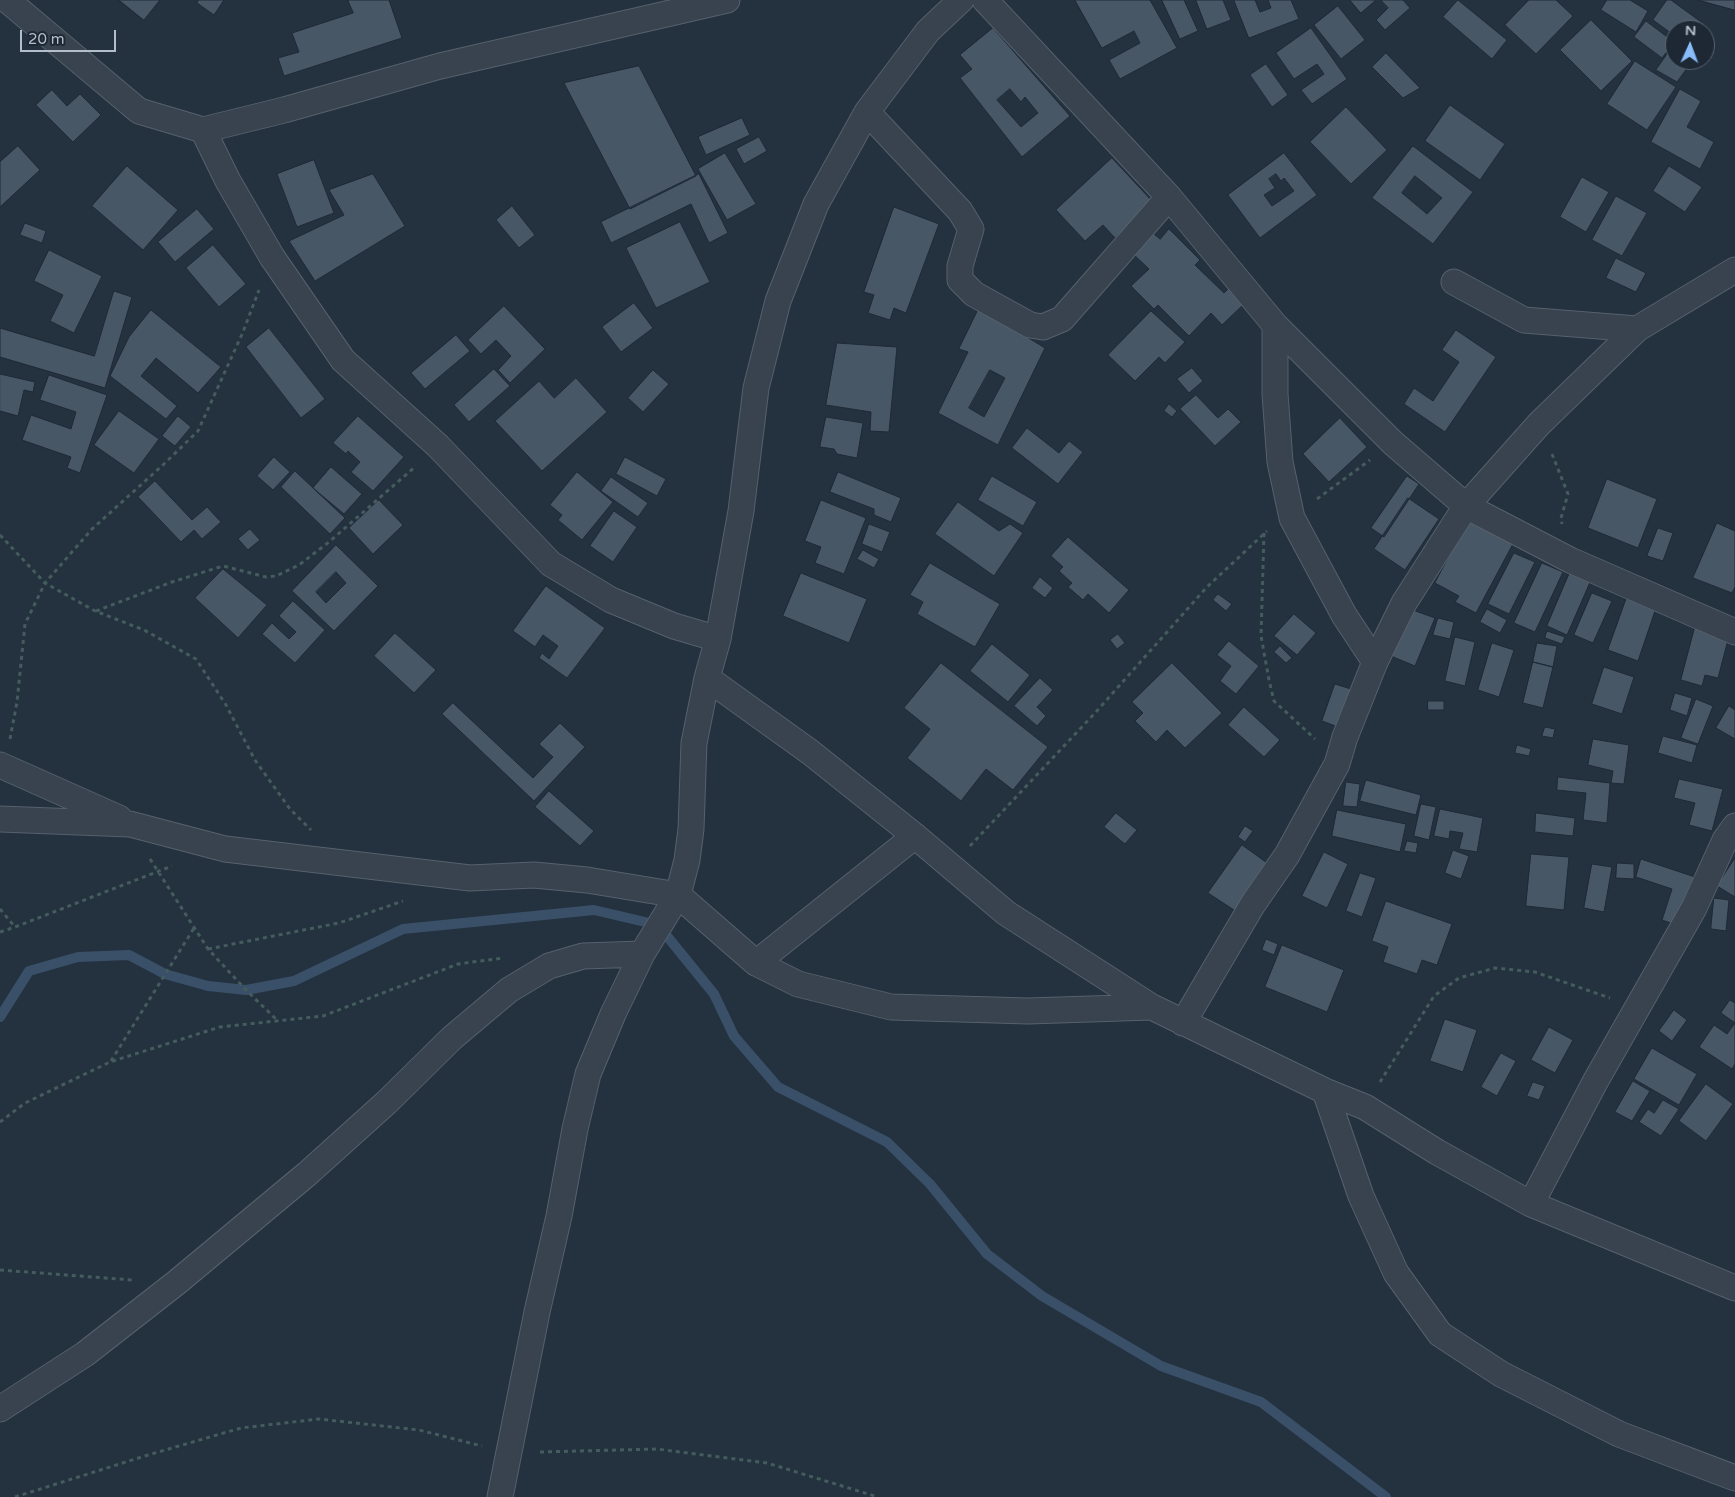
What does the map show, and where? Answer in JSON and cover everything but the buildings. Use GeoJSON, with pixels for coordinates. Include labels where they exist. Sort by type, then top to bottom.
{"type":"FeatureCollection","features":[{"type":"Feature","properties":{"kind":"street"},"geometry":{"type":"LineString","coordinates":[[7,0],[139,111],[203,130],[284,110],[440,66],[728,0]]}},
{"type":"Feature","properties":{"kind":"street"},"geometry":{"type":"LineString","coordinates":[[500,1497],[559,1216],[575,1128],[588,1074],[613,1014],[642,954],[678,895],[687,860],[694,743],[707,678],[718,639],[741,510],[756,388],[778,301],[816,204],[867,112],[928,31],[961,0]]}},
{"type":"Feature","properties":{"kind":"street"},"geometry":{"type":"LineString","coordinates":[[985,0],[1169,197],[1275,325],[1393,443],[1466,506],[1570,560],[1735,632]]}},
{"type":"Feature","properties":{"kind":"street"},"geometry":{"type":"LineString","coordinates":[[867,112],[960,211],[971,229],[960,266],[960,280],[974,294],[1030,325],[1043,327],[1062,319],[1169,197]]}},
{"type":"Feature","properties":{"kind":"street"},"geometry":{"type":"LineString","coordinates":[[203,130],[228,181],[272,258],[343,360],[438,446],[551,564],[611,600],[674,626],[718,639]]}},
{"type":"Feature","properties":{"kind":"street"},"geometry":{"type":"LineString","coordinates":[[1183,1023],[1253,904],[1288,855],[1337,764],[1345,737],[1375,662],[1404,603],[1466,506],[1539,424],[1637,329],[1735,270]]}},
{"type":"Feature","properties":{"kind":"street"},"geometry":{"type":"LineString","coordinates":[[1454,282],[1524,320],[1637,329]]}},
{"type":"Feature","properties":{"kind":"street"},"geometry":{"type":"LineString","coordinates":[[1275,325],[1275,394],[1280,462],[1292,518],[1344,615],[1375,662]]}},
{"type":"Feature","properties":{"kind":"street"},"geometry":{"type":"LineString","coordinates":[[707,678],[810,752],[915,836],[1006,913],[1152,1007],[1326,1091],[1365,1107],[1437,1152],[1530,1204],[1734,1286]]}},
{"type":"Feature","properties":{"kind":"street"},"geometry":{"type":"LineString","coordinates":[[2,766],[130,824],[224,848],[470,878],[534,875],[587,880],[678,895],[756,963],[798,984],[891,1007],[1028,1011],[1152,1007]]}},
{"type":"Feature","properties":{"kind":"street"},"geometry":{"type":"LineString","coordinates":[[0,818],[130,824]]}},
{"type":"Feature","properties":{"kind":"street"},"geometry":{"type":"LineString","coordinates":[[756,963],[915,836]]}},
{"type":"Feature","properties":{"kind":"street"},"geometry":{"type":"LineString","coordinates":[[1530,1204],[1732,836]]}},
{"type":"Feature","properties":{"kind":"street"},"geometry":{"type":"LineString","coordinates":[[0,1409],[85,1354],[176,1283],[307,1174],[387,1102],[452,1038],[509,990],[549,966],[584,956],[642,954]]}},
{"type":"Feature","properties":{"kind":"street"},"geometry":{"type":"LineString","coordinates":[[1326,1091],[1361,1196],[1396,1273],[1440,1334],[1501,1374],[1619,1434],[1735,1478]]}},
{"type":"Feature","properties":{"kind":"path"},"geometry":{"type":"LineString","coordinates":[[2,766],[17,702],[26,624],[45,583],[92,528],[198,431],[243,332],[272,258]]}},
{"type":"Feature","properties":{"kind":"path"},"geometry":{"type":"LineString","coordinates":[[1539,424],[1568,494],[1561,518],[1570,560]]}},
{"type":"Feature","properties":{"kind":"path"},"geometry":{"type":"LineString","coordinates":[[950,867],[1094,714],[1208,587],[1264,533],[1292,518],[1393,443]]}},
{"type":"Feature","properties":{"kind":"path"},"geometry":{"type":"LineString","coordinates":[[95,611],[172,582],[223,566],[266,578],[276,576],[329,542],[438,446]]}},
{"type":"Feature","properties":{"kind":"path"},"geometry":{"type":"LineString","coordinates":[[1264,533],[1260,636],[1274,701],[1316,740],[1337,764]]}},
{"type":"Feature","properties":{"kind":"path"},"geometry":{"type":"LineString","coordinates":[[0,535],[45,583],[95,611],[144,630],[196,658],[226,705],[260,767],[290,808],[343,862]]}},
{"type":"Feature","properties":{"kind":"path"},"geometry":{"type":"LineString","coordinates":[[0,932],[15,928],[157,871],[174,866]]}},
{"type":"Feature","properties":{"kind":"path"},"geometry":{"type":"LineString","coordinates":[[157,871],[208,949],[278,1021]]}},
{"type":"Feature","properties":{"kind":"path"},"geometry":{"type":"LineString","coordinates":[[208,949],[339,923],[405,900]]}},
{"type":"Feature","properties":{"kind":"path"},"geometry":{"type":"LineString","coordinates":[[0,909],[15,928]]}},
{"type":"Feature","properties":{"kind":"path"},"geometry":{"type":"LineString","coordinates":[[110,1062],[194,928]]}},
{"type":"Feature","properties":{"kind":"path"},"geometry":{"type":"LineString","coordinates":[[0,1122],[25,1103],[110,1062],[220,1027],[323,1016],[458,964],[505,957]]}},
{"type":"Feature","properties":{"kind":"path"},"geometry":{"type":"LineString","coordinates":[[1365,1107],[1434,996],[1459,978],[1495,968],[1535,972],[1637,1008]]}},
{"type":"Feature","properties":{"kind":"path"},"geometry":{"type":"LineString","coordinates":[[0,1270],[176,1283]]}},
{"type":"Feature","properties":{"kind":"path"},"geometry":{"type":"LineString","coordinates":[[15,1497],[241,1428],[320,1419],[419,1430],[508,1452],[657,1449],[767,1463],[878,1497]]}},
{"type":"Feature","properties":{"kind":"waterway"},"geometry":{"type":"LineString","coordinates":[[0,1017],[29,971],[78,957],[129,955],[165,974],[208,986],[246,990],[294,981],[403,929],[594,910],[658,925],[714,994],[734,1036],[778,1087],[887,1142],[930,1184],[987,1254],[1042,1296],[1161,1366],[1261,1402],[1386,1497]]}}]}
